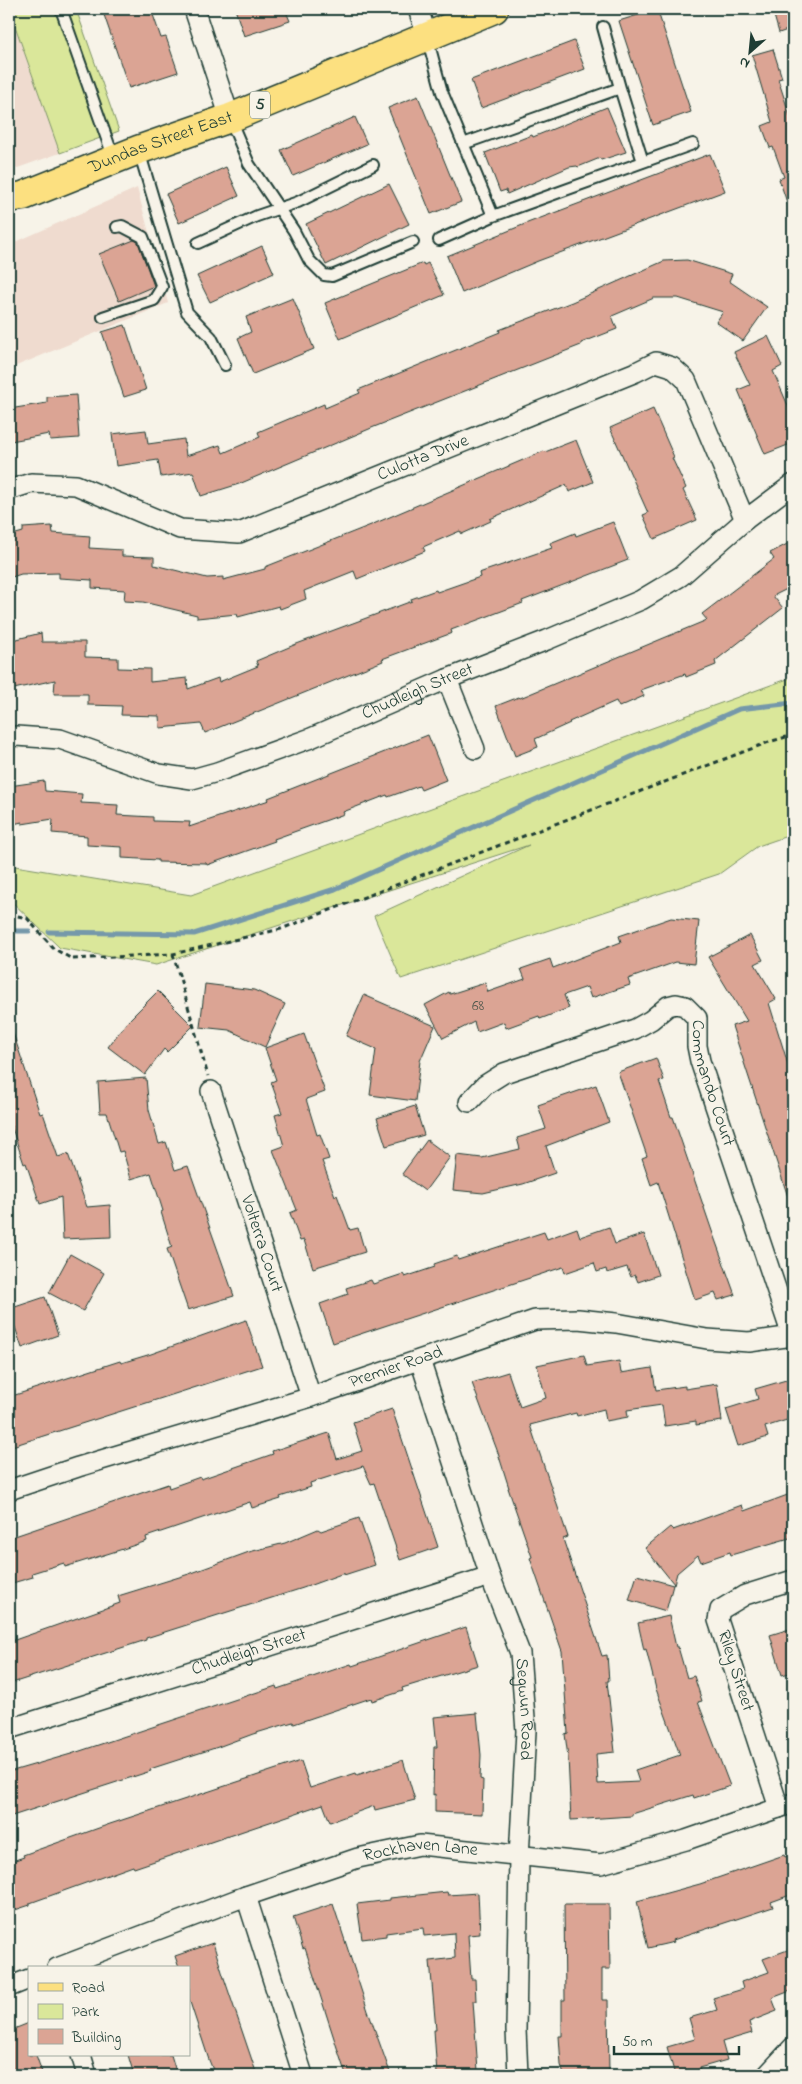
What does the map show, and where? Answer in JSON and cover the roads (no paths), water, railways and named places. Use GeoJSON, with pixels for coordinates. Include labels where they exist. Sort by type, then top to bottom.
{"type":"FeatureCollection","features":[{"type":"Feature","properties":{"kind":"main road","name":"Dundas Street East"},"geometry":{"type":"LineString","coordinates":[[14,202],[126,155],[230,118],[494,9]]}},
{"type":"Feature","properties":{"kind":"street"},"geometry":{"type":"LineString","coordinates":[[194,9],[230,118]]}},
{"type":"Feature","properties":{"kind":"street"},"geometry":{"type":"LineString","coordinates":[[418,9],[427,36]]}},
{"type":"Feature","properties":{"kind":"street","name":"Culotta Drive"},"geometry":{"type":"LineString","coordinates":[[9,490],[31,483],[76,485],[180,529],[239,532],[636,372],[656,362],[672,367],[686,380],[745,520]]}},
{"type":"Feature","properties":{"kind":"street","name":"Chudleigh Street"},"geometry":{"type":"LineString","coordinates":[[9,738],[16,736],[60,739],[160,774],[192,779],[311,738],[447,679],[547,640],[641,600],[681,576],[745,520],[793,484]]}},
{"type":"Feature","properties":{"kind":"street"},"geometry":{"type":"LineString","coordinates":[[447,679],[474,749]]}},
{"type":"Feature","properties":{"kind":"street","name":"Commando Court"},"geometry":{"type":"LineString","coordinates":[[469,1102],[485,1085],[504,1073],[635,1028],[651,1020],[664,1008],[672,1004],[681,1004],[690,1009],[698,1023],[697,1046],[700,1060],[793,1336]]}},
{"type":"Feature","properties":{"kind":"street","name":"Volterra Court"},"geometry":{"type":"LineString","coordinates":[[211,1091],[311,1397]]}},
{"type":"Feature","properties":{"kind":"street","name":"Premier Road"},"geometry":{"type":"LineString","coordinates":[[9,1490],[78,1467],[311,1397],[535,1320],[578,1319],[616,1323],[707,1339],[749,1342],[793,1336]]}},
{"type":"Feature","properties":{"kind":"street","name":"Segwun Road"},"geometry":{"type":"LineString","coordinates":[[420,1360],[490,1576],[520,1653],[526,1731],[519,1857],[516,2030],[516,2069],[518,2075]]}},
{"type":"Feature","properties":{"kind":"street","name":"Chudleigh Street"},"geometry":{"type":"LineString","coordinates":[[9,1729],[490,1576]]}},
{"type":"Feature","properties":{"kind":"street","name":"Riley Street"},"geometry":{"type":"LineString","coordinates":[[786,1805],[718,1620],[720,1610],[745,1595],[793,1580]]}},
{"type":"Feature","properties":{"kind":"street","name":"Rockhaven Lane"},"geometry":{"type":"LineString","coordinates":[[62,1966],[246,1896],[358,1858],[420,1845],[519,1857],[601,1864],[686,1840],[786,1805]]}},
{"type":"Feature","properties":{"kind":"street"},"geometry":{"type":"LineString","coordinates":[[246,1896],[304,2075]]}},
{"type":"Feature","properties":{"kind":"street"},"geometry":{"type":"LineString","coordinates":[[9,1987],[28,1979]]}},
{"type":"Feature","properties":{"kind":"street"},"geometry":{"type":"LineString","coordinates":[[766,2075],[793,2047]]}},
{"type":"Feature","properties":{"kind":"street"},"geometry":{"type":"LineString","coordinates":[[81,2056],[87,2075]]}},
{"type":"Feature","properties":{"kind":"lane"},"geometry":{"type":"LineString","coordinates":[[61,9],[126,155],[187,312],[211,337],[225,365]]}},
{"type":"Feature","properties":{"kind":"lane"},"geometry":{"type":"LineString","coordinates":[[603,27],[643,162]]}},
{"type":"Feature","properties":{"kind":"lane"},"geometry":{"type":"LineString","coordinates":[[427,36],[442,92],[493,216]]}},
{"type":"Feature","properties":{"kind":"lane"},"geometry":{"type":"LineString","coordinates":[[463,144],[620,88]]}},
{"type":"Feature","properties":{"kind":"lane"},"geometry":{"type":"LineString","coordinates":[[230,118],[249,164],[280,209],[310,260],[324,275],[332,276],[413,242]]}},
{"type":"Feature","properties":{"kind":"lane"},"geometry":{"type":"LineString","coordinates":[[439,240],[493,216],[693,144]]}},
{"type":"Feature","properties":{"kind":"lane"},"geometry":{"type":"LineString","coordinates":[[198,243],[257,216],[298,202],[373,165]]}},
{"type":"Feature","properties":{"kind":"lane"},"geometry":{"type":"LineString","coordinates":[[103,317],[154,300],[162,287],[143,237],[122,226],[117,227]]}},
{"type":"Feature","properties":{"kind":"waterway"},"geometry":{"type":"LineString","coordinates":[[49,932],[194,934],[335,889],[739,709],[793,703]]}},
{"type":"Feature","properties":{"kind":"waterway"},"geometry":{"type":"LineString","coordinates":[[9,931],[29,931]]}}]}
